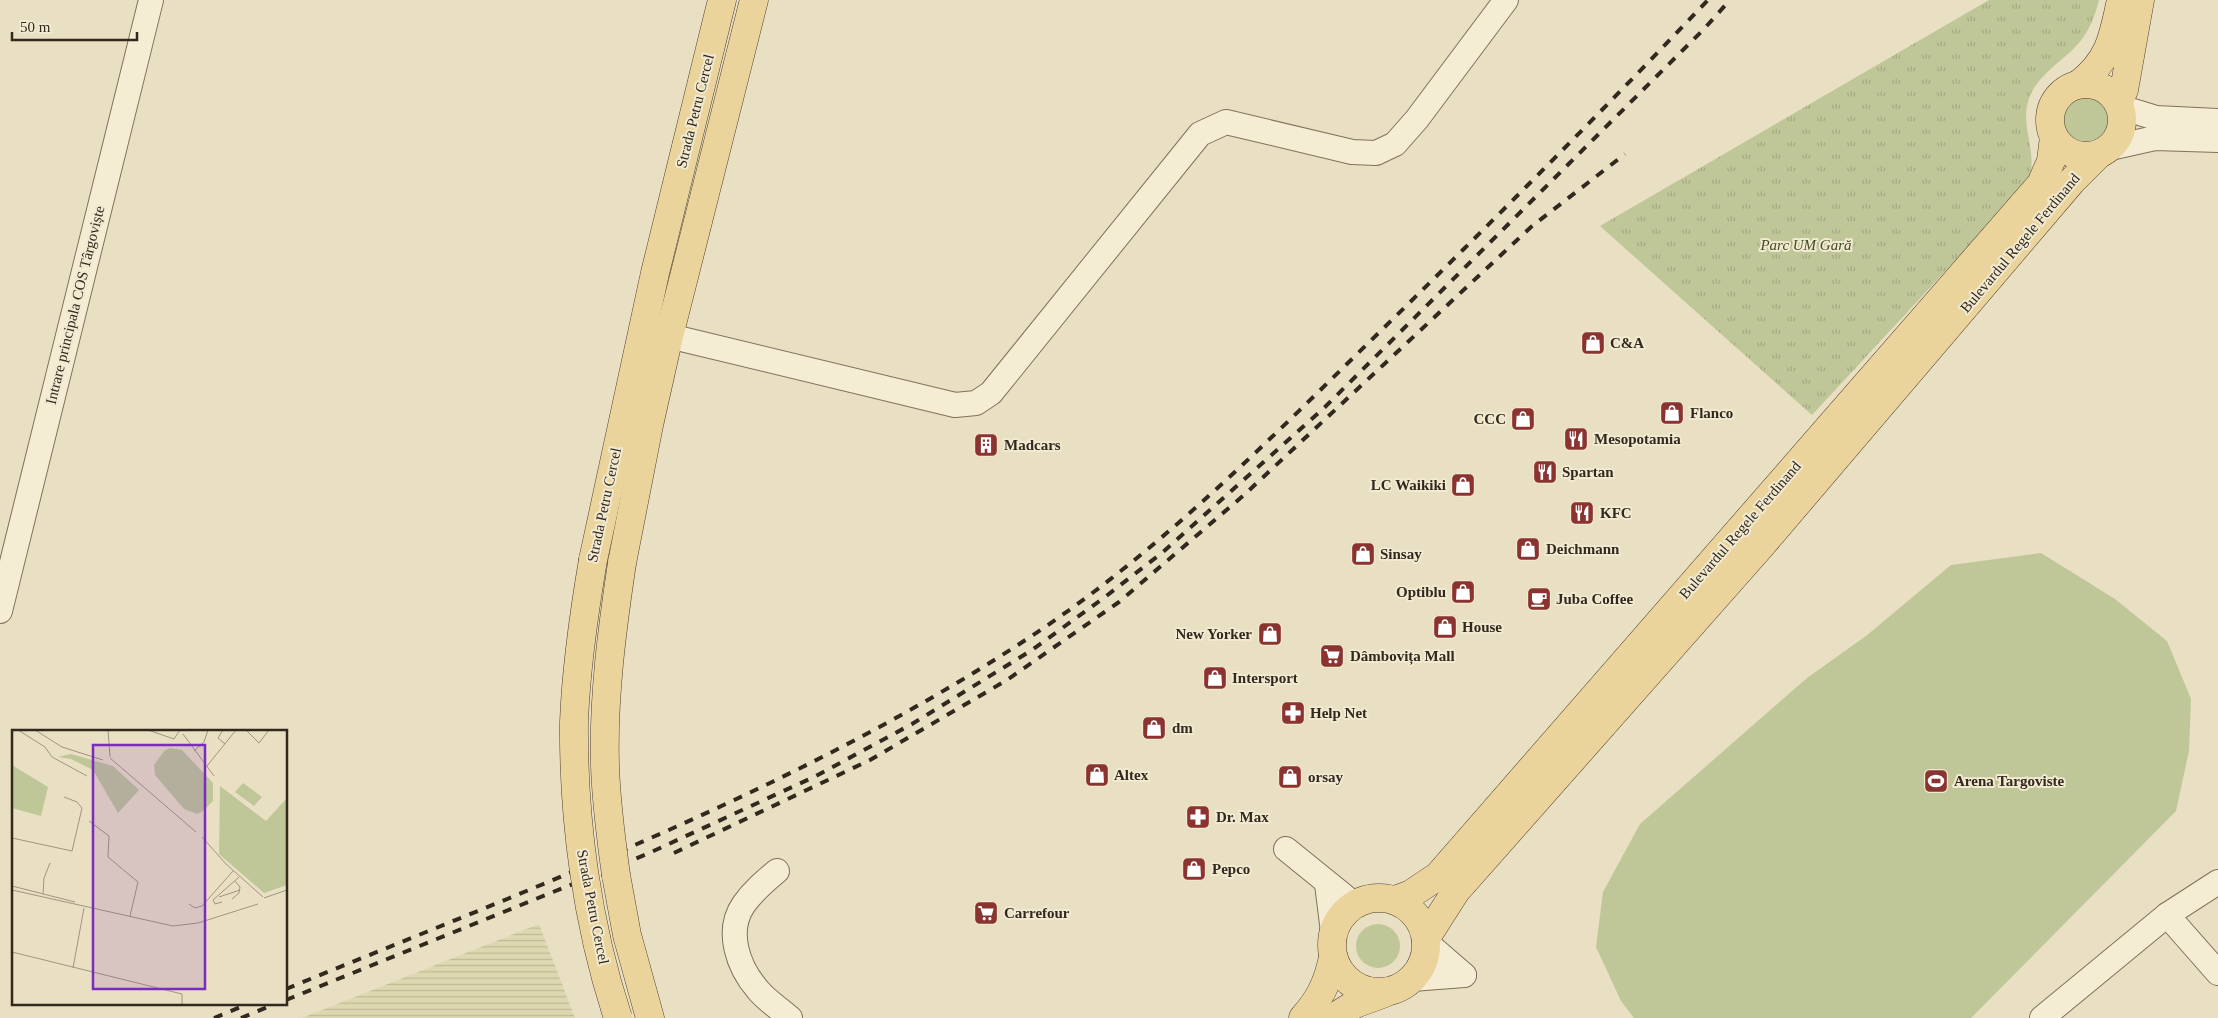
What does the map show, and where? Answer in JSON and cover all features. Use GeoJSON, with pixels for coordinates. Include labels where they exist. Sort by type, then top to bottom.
{"type":"FeatureCollection","features":[{"type":"Feature","properties":{"kind":"main road","name":"Strada Petru Cercel"},"geometry":{"type":"LineString","coordinates":[[618,1018],[599,948],[589,898],[580,834],[575,769],[574,721],[578,668],[592,560],[655,273],[722,0]]}},
{"type":"Feature","properties":{"kind":"main road","name":"Strada Petru Cercel"},"geometry":{"type":"LineString","coordinates":[[650,1018],[627,935],[616,876],[605,775],[605,720],[608,670],[622,563],[649,425],[669,336],[754,0]]}},
{"type":"Feature","properties":{"kind":"main road"},"geometry":{"type":"LineString","coordinates":[[2080,84],[2098,85],[2106,90],[2119,105],[2122,116],[2121,130],[2104,152],[2077,156],[2060,145],[2050,128],[2052,109],[2062,93],[2080,84],[2102,63],[2108,50],[2121,0]]}},
{"type":"Feature","properties":{"kind":"main road"},"geometry":{"type":"LineString","coordinates":[[2119,105],[2124,90],[2140,0]]}},
{"type":"Feature","properties":{"kind":"main road","name":"Bulevardul Regele Ferdinand"},"geometry":{"type":"LineString","coordinates":[[1354,904],[1374,898],[1395,900],[1416,891],[1438,876],[2041,184],[2051,161],[2054,137]]}},
{"type":"Feature","properties":{"kind":"main road","name":"Bulevardul Regele Ferdinand"},"geometry":{"type":"LineString","coordinates":[[1426,941],[1451,897],[1760,547],[2072,181],[2104,152]]}},
{"type":"Feature","properties":{"kind":"main road"},"geometry":{"type":"LineString","coordinates":[[1316,1015],[1355,1004],[1401,987],[1412,979],[1421,967],[1426,941],[1418,917],[1407,906],[1395,900]]}},
{"type":"Feature","properties":{"kind":"main road"},"geometry":{"type":"LineString","coordinates":[[1316,1015],[1329,978],[1333,945],[1345,911],[1354,904]]}},
{"type":"Feature","properties":{"kind":"main road"},"geometry":{"type":"LineString","coordinates":[[1333,945],[1338,969],[1348,981],[1359,988],[1374,992],[1388,992]]}},
{"type":"Feature","properties":{"kind":"street","name":"Intrare principala COS Târgoviște"},"geometry":{"type":"LineString","coordinates":[[0,611],[150,0]]}},
{"type":"Feature","properties":{"kind":"street"},"geometry":{"type":"LineString","coordinates":[[669,336],[955,405],[976,403],[991,392],[1200,134],[1226,122],[1352,152],[1376,153],[1395,144],[1417,119],[1506,0]]}},
{"type":"Feature","properties":{"kind":"street"},"geometry":{"type":"LineString","coordinates":[[2119,105],[2156,118],[2218,121]]}},
{"type":"Feature","properties":{"kind":"street"},"geometry":{"type":"LineString","coordinates":[[2104,152],[2133,142],[2173,138],[2218,140]]}},
{"type":"Feature","properties":{"kind":"street"},"geometry":{"type":"LineString","coordinates":[[1286,849],[1354,904]]}},
{"type":"Feature","properties":{"kind":"street"},"geometry":{"type":"LineString","coordinates":[[777,871],[743,905],[736,922],[734,941],[740,961],[758,990],[790,1018]]}},
{"type":"Feature","properties":{"kind":"street"},"geometry":{"type":"LineString","coordinates":[[2042,1018],[2167,915],[2218,882]]}},
{"type":"Feature","properties":{"kind":"street"},"geometry":{"type":"LineString","coordinates":[[1327,884],[1333,945]]}},
{"type":"Feature","properties":{"kind":"street"},"geometry":{"type":"LineString","coordinates":[[2167,915],[2218,972]]}},
{"type":"Feature","properties":{"kind":"street"},"geometry":{"type":"LineString","coordinates":[[1412,979],[1464,975],[1426,941]]}},
{"type":"Feature","properties":{"kind":"shaded area"},"geometry":{"type":"Polygon","coordinates":[[[539,924],[575,1018],[302,1018],[539,924]]]}},
{"type":"Feature","properties":{"kind":"green space","name":"Parc UM Gară"},"geometry":{"type":"Polygon","coordinates":[[[1989,0],[2099,0],[2091,24],[2082,39],[2072,51],[2042,77],[2031,93],[2026,112],[2026,123],[2032,164],[2026,184],[1812,415],[1600,226],[1989,0]]]}},
{"type":"Feature","properties":{"kind":"green space"},"geometry":{"type":"Polygon","coordinates":[[[2091,98],[2103,104],[2108,112],[2108,130],[2103,138],[2095,143],[2081,144],[2069,138],[2064,130],[2063,116],[2069,104],[2077,99],[2091,98]]]}},
{"type":"Feature","properties":{"kind":"green space","name":"Arena Targoviste"},"geometry":{"type":"Polygon","coordinates":[[[2041,553],[2115,599],[2167,641],[2191,699],[2189,751],[2176,811],[1971,1018],[1634,1018],[1621,1001],[1596,947],[1603,892],[1640,824],[1807,678],[1866,636],[1951,565],[2041,553]]]}},
{"type":"Feature","properties":{"kind":"green space"},"geometry":{"type":"Polygon","coordinates":[[[1382,924],[1394,930],[1399,937],[1399,955],[1394,962],[1387,967],[1374,968],[1366,965],[1359,958],[1356,942],[1359,934],[1366,927],[1382,924]]]}},
{"type":"Feature","properties":{"kind":"railway"},"geometry":{"type":"LineString","coordinates":[[288,988],[571,872],[665,832],[758,789],[850,743],[940,693],[1027,639],[1072,608],[1156,542],[1276,433],[1621,91],[1708,0]]}},
{"type":"Feature","properties":{"kind":"railway"},"geometry":{"type":"LineString","coordinates":[[288,999],[647,854],[816,776],[912,724],[1032,650],[1163,552],[1323,409],[1704,29],[1730,0]]}},
{"type":"Feature","properties":{"kind":"railway"},"geometry":{"type":"LineString","coordinates":[[674,853],[870,760],[1007,680],[1119,602],[1244,495],[1531,227],[1625,154]]}},
{"type":"Feature","properties":{"kind":"railway"},"geometry":{"type":"LineString","coordinates":[[214,1018],[243,1006]]}},
{"type":"Feature","properties":{"kind":"railway"},"geometry":{"type":"LineString","coordinates":[[241,1018],[270,1006]]}},
{"type":"Feature","properties":{"kind":"place","name":"C&A"},"geometry":{"type":"Point","coordinates":[1593,343]}},
{"type":"Feature","properties":{"kind":"place","name":"Flanco"},"geometry":{"type":"Point","coordinates":[1672,413]}},
{"type":"Feature","properties":{"kind":"place","name":"CCC"},"geometry":{"type":"Point","coordinates":[1523,419]}},
{"type":"Feature","properties":{"kind":"place","name":"Mesopotamia"},"geometry":{"type":"Point","coordinates":[1576,439]}},
{"type":"Feature","properties":{"kind":"place","name":"Madcars"},"geometry":{"type":"Point","coordinates":[986,445]}},
{"type":"Feature","properties":{"kind":"place","name":"Spartan"},"geometry":{"type":"Point","coordinates":[1545,472]}},
{"type":"Feature","properties":{"kind":"place","name":"LC Waikiki"},"geometry":{"type":"Point","coordinates":[1463,485]}},
{"type":"Feature","properties":{"kind":"place","name":"KFC"},"geometry":{"type":"Point","coordinates":[1582,513]}},
{"type":"Feature","properties":{"kind":"place","name":"Deichmann"},"geometry":{"type":"Point","coordinates":[1528,549]}},
{"type":"Feature","properties":{"kind":"place","name":"Sinsay"},"geometry":{"type":"Point","coordinates":[1363,554]}},
{"type":"Feature","properties":{"kind":"place","name":"Optiblu"},"geometry":{"type":"Point","coordinates":[1463,592]}},
{"type":"Feature","properties":{"kind":"place","name":"Juba Coffee"},"geometry":{"type":"Point","coordinates":[1539,599]}},
{"type":"Feature","properties":{"kind":"place","name":"House"},"geometry":{"type":"Point","coordinates":[1445,627]}},
{"type":"Feature","properties":{"kind":"place","name":"New Yorker"},"geometry":{"type":"Point","coordinates":[1270,634]}},
{"type":"Feature","properties":{"kind":"place","name":"Dâmbovița Mall"},"geometry":{"type":"Point","coordinates":[1332,656]}},
{"type":"Feature","properties":{"kind":"place","name":"Intersport"},"geometry":{"type":"Point","coordinates":[1215,678]}},
{"type":"Feature","properties":{"kind":"place","name":"Help Net"},"geometry":{"type":"Point","coordinates":[1293,713]}},
{"type":"Feature","properties":{"kind":"place","name":"dm"},"geometry":{"type":"Point","coordinates":[1154,728]}},
{"type":"Feature","properties":{"kind":"place","name":"Altex"},"geometry":{"type":"Point","coordinates":[1097,775]}},
{"type":"Feature","properties":{"kind":"place","name":"orsay"},"geometry":{"type":"Point","coordinates":[1290,777]}},
{"type":"Feature","properties":{"kind":"place","name":"Arena Targoviste"},"geometry":{"type":"Point","coordinates":[1936,781]}},
{"type":"Feature","properties":{"kind":"place","name":"Dr. Max"},"geometry":{"type":"Point","coordinates":[1198,817]}},
{"type":"Feature","properties":{"kind":"place","name":"Pepco"},"geometry":{"type":"Point","coordinates":[1194,869]}},
{"type":"Feature","properties":{"kind":"place","name":"Carrefour"},"geometry":{"type":"Point","coordinates":[986,913]}}]}
